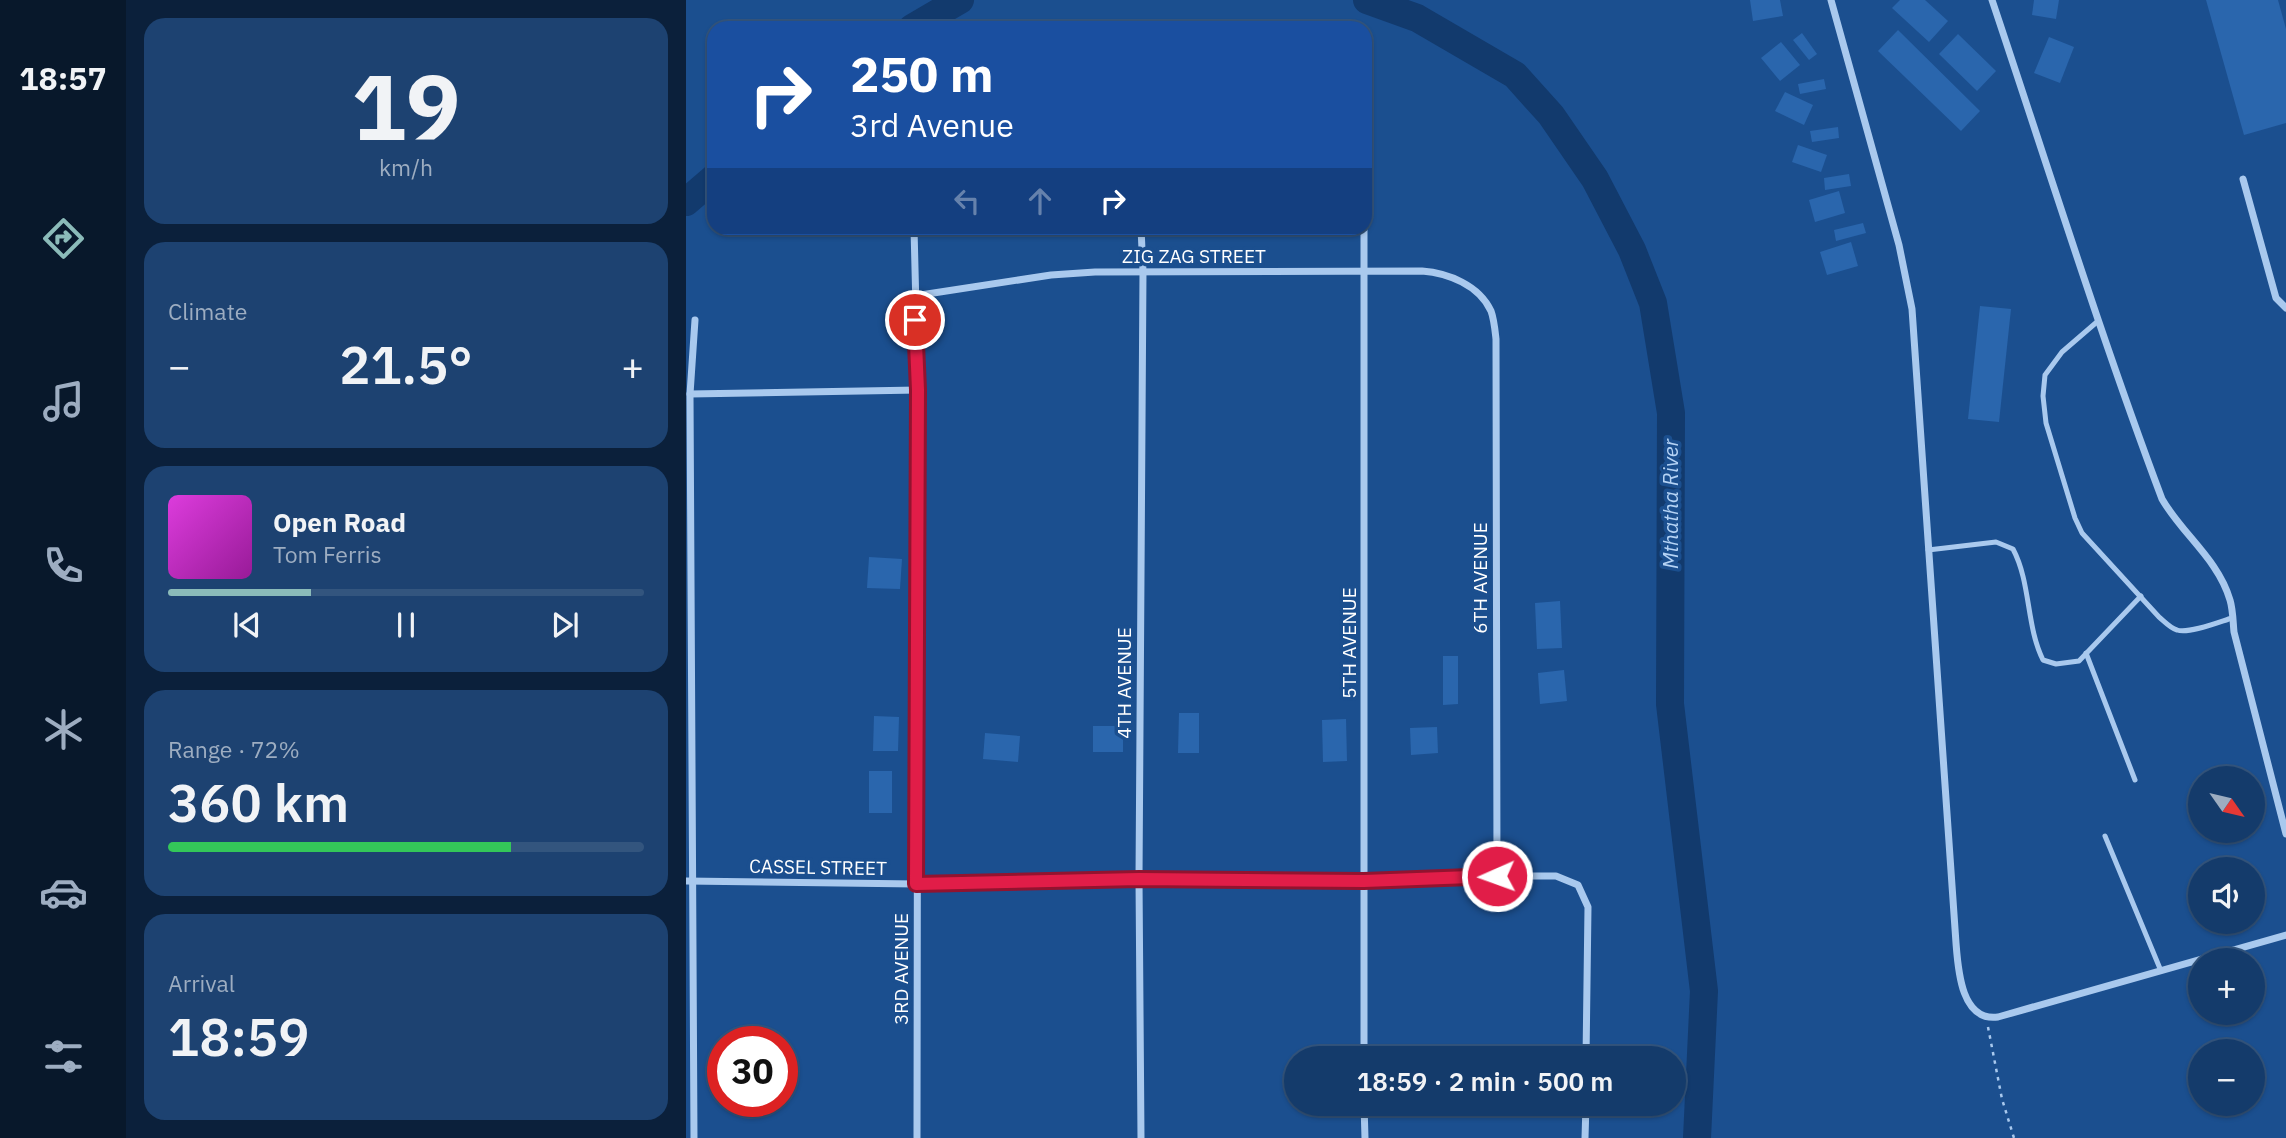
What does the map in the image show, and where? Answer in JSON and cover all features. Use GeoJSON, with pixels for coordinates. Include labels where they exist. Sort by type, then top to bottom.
{"type":"FeatureCollection","features":[{"type":"Feature","properties":{"kind":"street"},"geometry":{"type":"LineString","coordinates":[[1831,0],[1909,289],[1958,961],[1970,1007],[1987,1017],[1998,1017],[2286,935]]}},
{"type":"Feature","properties":{"kind":"street"},"geometry":{"type":"LineString","coordinates":[[1992,0],[2098,321],[2162,499],[2172,516],[2214,566],[2230,601],[2286,834]]}},
{"type":"Feature","properties":{"kind":"street"},"geometry":{"type":"LineString","coordinates":[[2243,179],[2276,298],[2286,308]]}},
{"type":"Feature","properties":{"kind":"street","name":"3RD AVENUE"},"geometry":{"type":"LineString","coordinates":[[914,235],[918,390],[918,1138]]}},
{"type":"Feature","properties":{"kind":"street","name":"4TH AVENUE"},"geometry":{"type":"LineString","coordinates":[[1141,235],[1141,1138]]}},
{"type":"Feature","properties":{"kind":"street","name":"5TH AVENUE"},"geometry":{"type":"LineString","coordinates":[[1364,235],[1364,1046]]}},
{"type":"Feature","properties":{"kind":"street","name":"ZIG ZAG STREET"},"geometry":{"type":"LineString","coordinates":[[914,296],[1051,275],[1143,271],[1432,271],[1456,279],[1471,289]]}},
{"type":"Feature","properties":{"kind":"street","name":"6TH AVENUE"},"geometry":{"type":"LineString","coordinates":[[1471,289],[1491,311],[1496,339],[1497,876]]}},
{"type":"Feature","properties":{"kind":"street"},"geometry":{"type":"LineString","coordinates":[[694,1138],[688,567],[690,394],[695,320]]}},
{"type":"Feature","properties":{"kind":"street"},"geometry":{"type":"LineString","coordinates":[[690,394],[918,390]]}},
{"type":"Feature","properties":{"kind":"street","name":"CASSEL STREET"},"geometry":{"type":"LineString","coordinates":[[690,881],[916,884],[1139,879],[1364,881],[1497,876],[1556,877],[1578,886],[1586,901],[1589,918],[1587,1046]]}},
{"type":"Feature","properties":{"kind":"street"},"geometry":{"type":"LineString","coordinates":[[1364,1116],[1365,1138]]}},
{"type":"Feature","properties":{"kind":"street"},"geometry":{"type":"LineString","coordinates":[[1585,1138],[1586,1116]]}},
{"type":"Feature","properties":{"kind":"lane"},"geometry":{"type":"LineString","coordinates":[[2098,321],[2062,352],[2045,375],[2043,396],[2046,423],[2078,527],[2159,617],[2179,631],[2188,631],[2232,618]]}},
{"type":"Feature","properties":{"kind":"lane"},"geometry":{"type":"LineString","coordinates":[[1928,550],[1996,542],[2008,545],[2016,555],[2038,650],[2043,660],[2056,664],[2079,661],[2141,596]]}},
{"type":"Feature","properties":{"kind":"lane"},"geometry":{"type":"LineString","coordinates":[[2086,653],[2135,780]]}},
{"type":"Feature","properties":{"kind":"lane"},"geometry":{"type":"LineString","coordinates":[[2105,836],[2161,971]]}},
{"type":"Feature","properties":{"kind":"path"},"geometry":{"type":"LineString","coordinates":[[1987,1017],[1989,1038],[2014,1138]]}},
{"type":"Feature","properties":{"kind":"building"},"geometry":{"type":"Polygon","coordinates":[[[1750,0],[1780,0],[1783,16],[1753,21],[1750,0]]]}},
{"type":"Feature","properties":{"kind":"building"},"geometry":{"type":"Polygon","coordinates":[[[1900,0],[1925,0],[1948,21],[1929,42],[1892,8],[1900,0]]]}},
{"type":"Feature","properties":{"kind":"building"},"geometry":{"type":"Polygon","coordinates":[[[2034,0],[2059,0],[2056,19],[2032,15],[2034,0]]]}},
{"type":"Feature","properties":{"kind":"building"},"geometry":{"type":"Polygon","coordinates":[[[2206,0],[2278,0],[2286,29],[2286,123],[2244,135],[2206,0]]]}},
{"type":"Feature","properties":{"kind":"building"},"geometry":{"type":"Polygon","coordinates":[[[1898,30],[1980,111],[1961,131],[1878,51],[1898,30]]]}},
{"type":"Feature","properties":{"kind":"building"},"geometry":{"type":"Polygon","coordinates":[[[1802,33],[1817,54],[1809,60],[1793,40],[1802,33]]]}},
{"type":"Feature","properties":{"kind":"building"},"geometry":{"type":"Polygon","coordinates":[[[1958,34],[1996,71],[1977,91],[1939,54],[1958,34]]]}},
{"type":"Feature","properties":{"kind":"building"},"geometry":{"type":"Polygon","coordinates":[[[2049,37],[2074,47],[2060,83],[2034,73],[2049,37]]]}},
{"type":"Feature","properties":{"kind":"building"},"geometry":{"type":"Polygon","coordinates":[[[1781,42],[1800,65],[1780,81],[1761,58],[1781,42]]]}},
{"type":"Feature","properties":{"kind":"building"},"geometry":{"type":"Polygon","coordinates":[[[1824,79],[1826,89],[1800,94],[1798,84],[1824,79]]]}},
{"type":"Feature","properties":{"kind":"building"},"geometry":{"type":"Polygon","coordinates":[[[1785,92],[1813,105],[1804,125],[1775,111],[1785,92]]]}},
{"type":"Feature","properties":{"kind":"building"},"geometry":{"type":"Polygon","coordinates":[[[1838,127],[1839,138],[1812,142],[1810,131],[1838,127]]]}},
{"type":"Feature","properties":{"kind":"building"},"geometry":{"type":"Polygon","coordinates":[[[1798,145],[1827,155],[1821,172],[1792,162],[1798,145]]]}},
{"type":"Feature","properties":{"kind":"building"},"geometry":{"type":"Polygon","coordinates":[[[1849,174],[1851,186],[1825,190],[1824,178],[1849,174]]]}},
{"type":"Feature","properties":{"kind":"building"},"geometry":{"type":"Polygon","coordinates":[[[1839,191],[1845,213],[1815,222],[1809,200],[1839,191]]]}},
{"type":"Feature","properties":{"kind":"building"},"geometry":{"type":"Polygon","coordinates":[[[1863,223],[1866,233],[1836,241],[1834,230],[1863,223]]]}},
{"type":"Feature","properties":{"kind":"building"},"geometry":{"type":"Polygon","coordinates":[[[1851,242],[1858,266],[1827,275],[1820,252],[1851,242]]]}},
{"type":"Feature","properties":{"kind":"building"},"geometry":{"type":"Polygon","coordinates":[[[1980,306],[2011,309],[1999,422],[1968,419],[1980,306]]]}},
{"type":"Feature","properties":{"kind":"building"},"geometry":{"type":"Polygon","coordinates":[[[869,557],[902,559],[900,589],[867,588],[869,557]]]}},
{"type":"Feature","properties":{"kind":"building"},"geometry":{"type":"Polygon","coordinates":[[[1560,601],[1562,648],[1537,649],[1535,603],[1560,601]]]}},
{"type":"Feature","properties":{"kind":"building"},"geometry":{"type":"Polygon","coordinates":[[[1443,656],[1458,656],[1458,704],[1443,705],[1443,656]]]}},
{"type":"Feature","properties":{"kind":"building"},"geometry":{"type":"Polygon","coordinates":[[[1564,670],[1567,701],[1540,704],[1538,673],[1564,670]]]}},
{"type":"Feature","properties":{"kind":"building"},"geometry":{"type":"Polygon","coordinates":[[[1179,713],[1199,713],[1199,753],[1178,753],[1179,713]]]}},
{"type":"Feature","properties":{"kind":"building"},"geometry":{"type":"Polygon","coordinates":[[[874,716],[899,717],[898,751],[873,751],[874,716]]]}},
{"type":"Feature","properties":{"kind":"building"},"geometry":{"type":"Polygon","coordinates":[[[1346,719],[1347,761],[1323,762],[1322,720],[1346,719]]]}},
{"type":"Feature","properties":{"kind":"building"},"geometry":{"type":"Polygon","coordinates":[[[1093,726],[1123,726],[1123,752],[1093,752],[1093,726]]]}},
{"type":"Feature","properties":{"kind":"building"},"geometry":{"type":"Polygon","coordinates":[[[1437,727],[1438,753],[1411,755],[1410,728],[1437,727]]]}},
{"type":"Feature","properties":{"kind":"building"},"geometry":{"type":"Polygon","coordinates":[[[985,733],[1020,736],[1018,762],[983,759],[985,733]]]}},
{"type":"Feature","properties":{"kind":"building"},"geometry":{"type":"Polygon","coordinates":[[[869,771],[892,771],[892,813],[869,813],[869,771]]]}},
{"type":"Feature","properties":{"kind":"waterway","name":"Mthatha River"},"geometry":{"type":"LineString","coordinates":[[924,21],[960,0]]}},
{"type":"Feature","properties":{"kind":"waterway","name":"Mthatha River"},"geometry":{"type":"LineString","coordinates":[[1367,0],[1417,18],[1515,75],[1551,115],[1595,179],[1632,250],[1653,303],[1671,413],[1670,704],[1704,991],[1697,1138]]}},
{"type":"Feature","properties":{"kind":"waterway","name":"Mthatha River"},"geometry":{"type":"LineString","coordinates":[[686,202],[707,184]]}},
{"type":"Feature","properties":{"kind":"route"},"geometry":{"type":"LineString","coordinates":[[915,320],[918,390],[916,884],[1139,879],[1364,881],[1497,876]]}}]}
